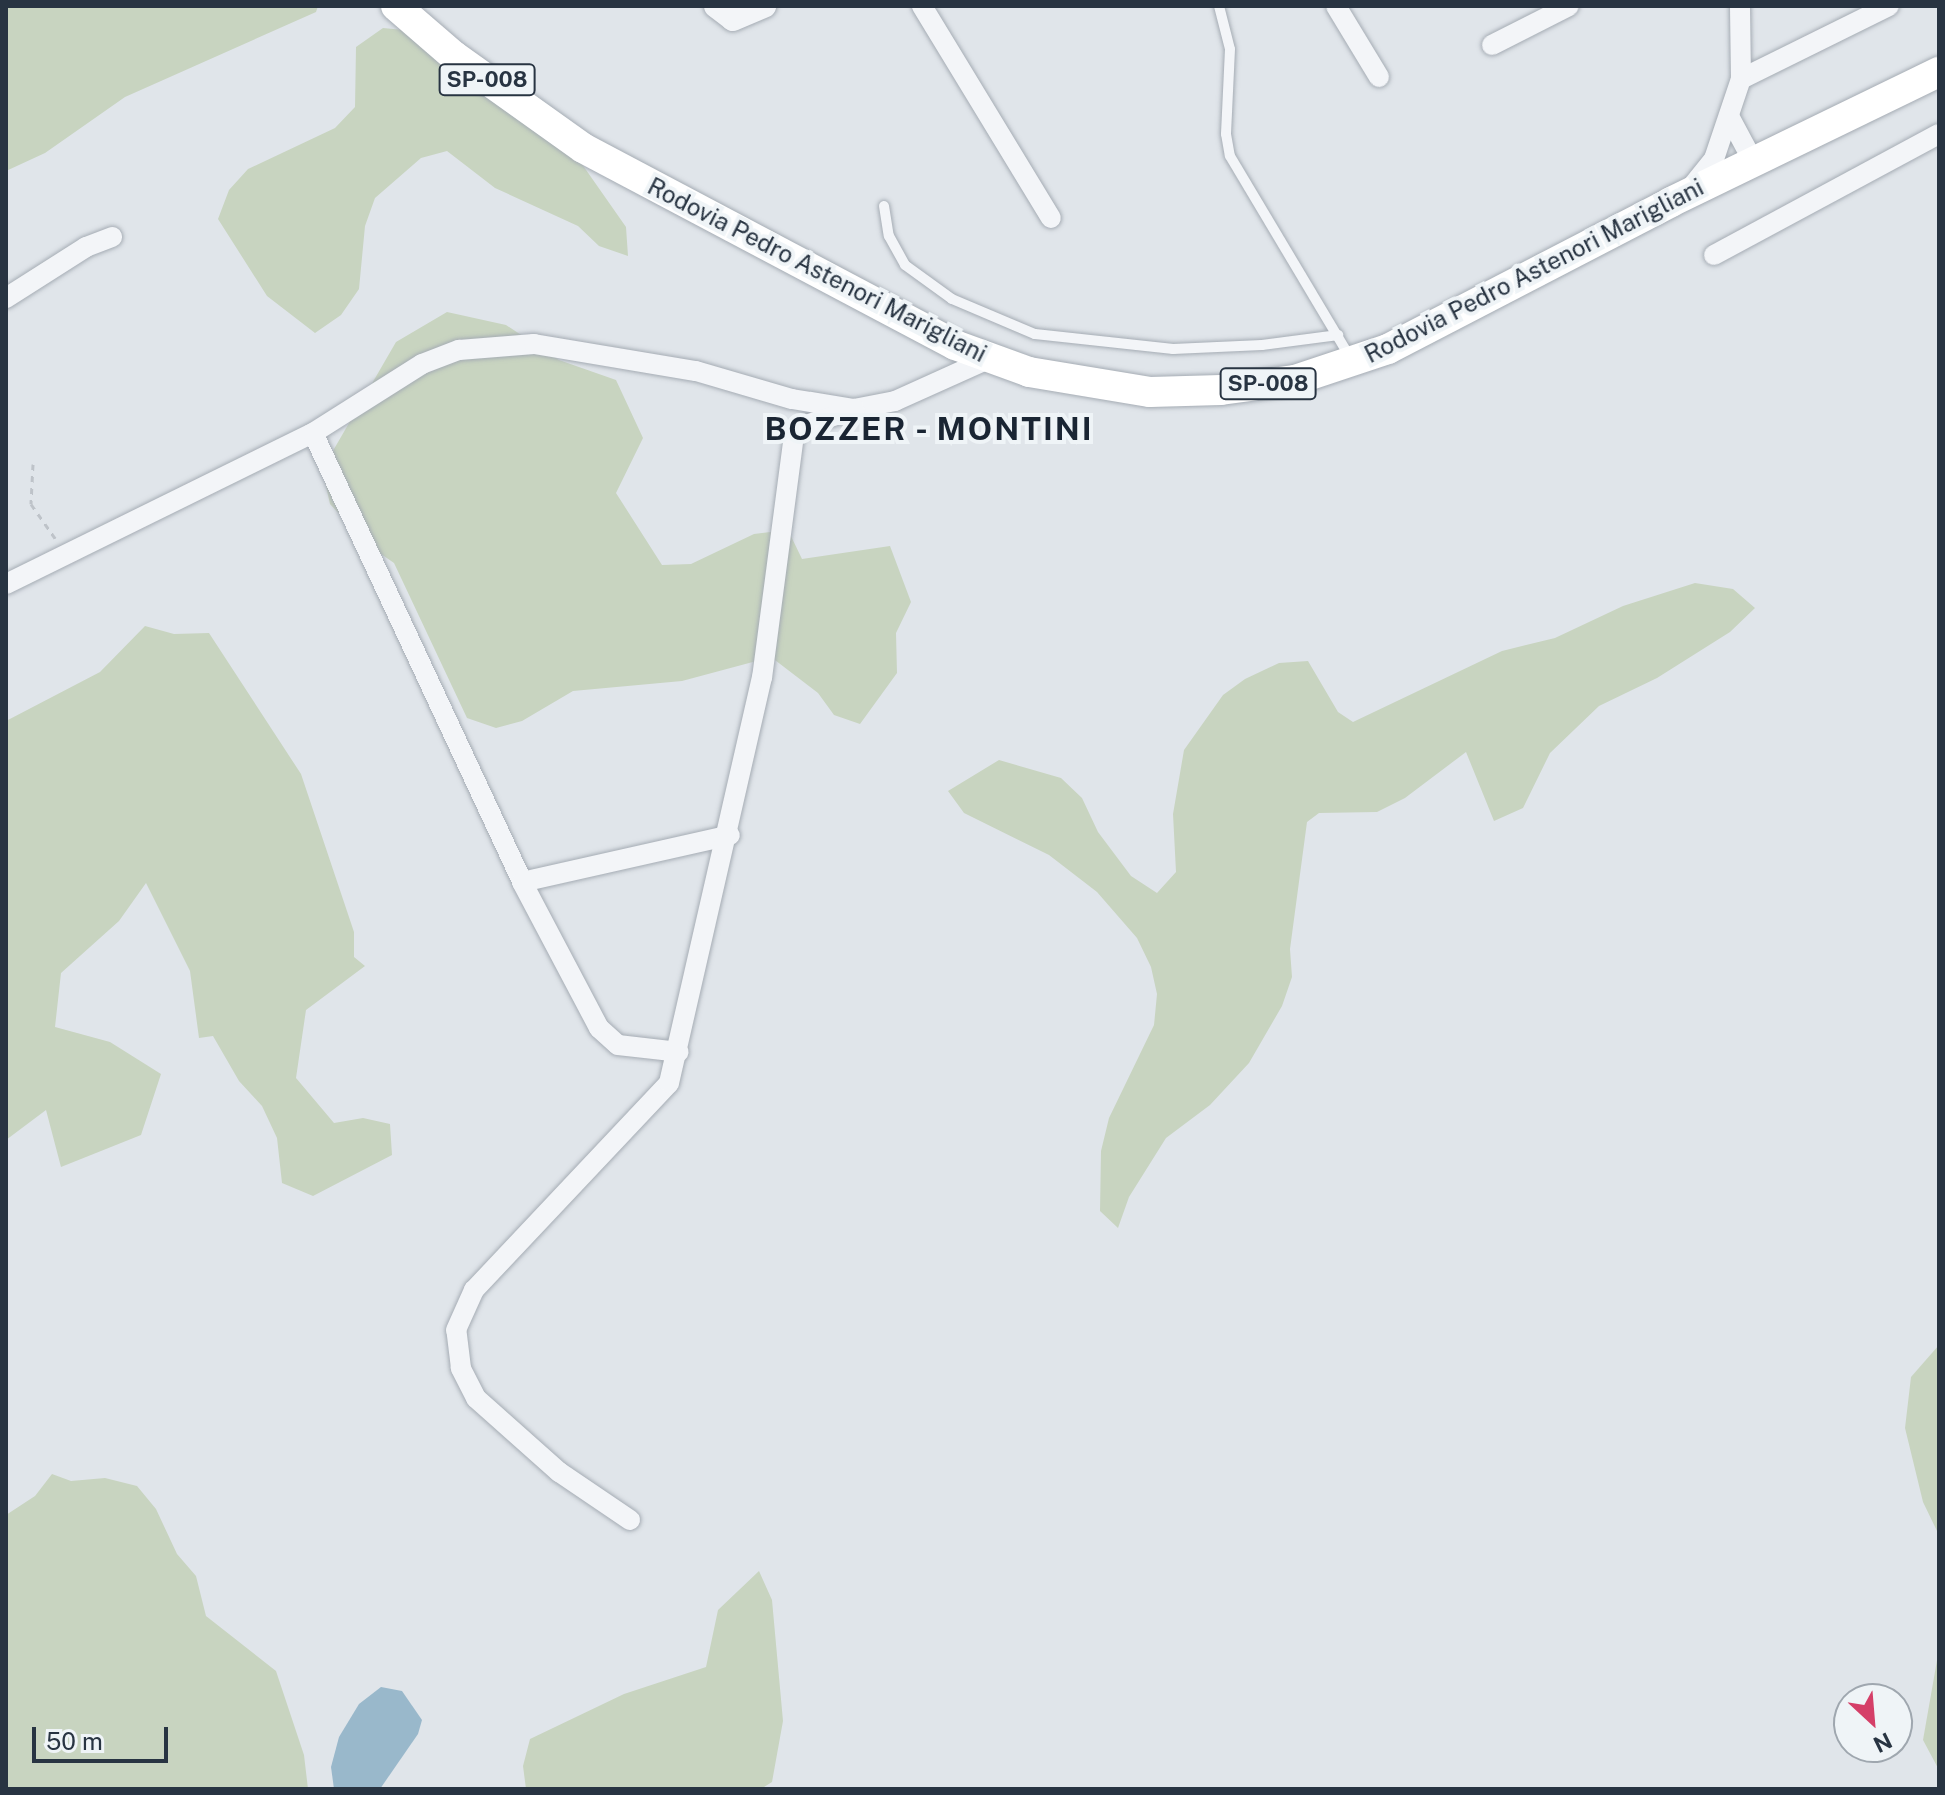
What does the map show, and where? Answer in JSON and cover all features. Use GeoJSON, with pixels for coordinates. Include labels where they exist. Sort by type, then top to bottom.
{"type":"FeatureCollection","features":[{"type":"Feature","properties":{"kind":"main road","name":"Rodovia Pedro Astenori Marigliani"},"geometry":{"type":"LineString","coordinates":[[396,6],[454,56],[583,148],[988,359],[1089,386],[1150,392],[1295,380],[1353,363],[1753,161],[1939,72]]}},
{"type":"Feature","properties":{"kind":"street"},"geometry":{"type":"LineString","coordinates":[[719,10],[733,19],[764,6]]}},
{"type":"Feature","properties":{"kind":"street"},"geometry":{"type":"LineString","coordinates":[[922,6],[1051,218]]}},
{"type":"Feature","properties":{"kind":"street"},"geometry":{"type":"LineString","coordinates":[[1336,6],[1379,77]]}},
{"type":"Feature","properties":{"kind":"street"},"geometry":{"type":"LineString","coordinates":[[1492,45],[1569,6]]}},
{"type":"Feature","properties":{"kind":"street"},"geometry":{"type":"LineString","coordinates":[[1671,202],[1703,177],[1730,118],[1741,79],[1740,6]]}},
{"type":"Feature","properties":{"kind":"street"},"geometry":{"type":"LineString","coordinates":[[1741,79],[1889,6]]}},
{"type":"Feature","properties":{"kind":"street"},"geometry":{"type":"LineString","coordinates":[[1730,118],[1753,161]]}},
{"type":"Feature","properties":{"kind":"street"},"geometry":{"type":"LineString","coordinates":[[1714,255],[1939,134]]}},
{"type":"Feature","properties":{"kind":"street"},"geometry":{"type":"LineString","coordinates":[[6,298],[86,247],[112,237]]}},
{"type":"Feature","properties":{"kind":"street"},"geometry":{"type":"LineString","coordinates":[[6,584],[313,433],[422,364],[459,350],[497,344],[534,344],[696,371],[792,399],[854,409]]}},
{"type":"Feature","properties":{"kind":"street"},"geometry":{"type":"LineString","coordinates":[[630,1520],[559,1472],[486,1409],[461,1368],[456,1330],[474,1290],[669,1083],[730,835],[762,678],[794,436],[806,425],[854,409],[895,401],[988,359]]}},
{"type":"Feature","properties":{"kind":"street"},"geometry":{"type":"LineString","coordinates":[[313,433],[522,882],[607,1038],[618,1045],[679,1052]]}},
{"type":"Feature","properties":{"kind":"street"},"geometry":{"type":"LineString","coordinates":[[522,882],[730,835]]}},
{"type":"Feature","properties":{"kind":"lane"},"geometry":{"type":"LineString","coordinates":[[1219,6],[1230,49],[1226,134],[1230,156],[1353,363]]}},
{"type":"Feature","properties":{"kind":"lane"},"geometry":{"type":"LineString","coordinates":[[884,206],[889,236],[905,265],[952,299],[1035,334],[1173,349],[1262,345],[1338,335]]}},
{"type":"Feature","properties":{"kind":"path"},"geometry":{"type":"LineString","coordinates":[[33,464],[31,504],[67,553]]}},
{"type":"Feature","properties":{"kind":"green space"},"geometry":{"type":"Polygon","coordinates":[[[6,6],[318,6],[316,12],[125,97],[45,153],[6,171],[6,6]]]}},
{"type":"Feature","properties":{"kind":"green space"},"geometry":{"type":"Polygon","coordinates":[[[383,28],[414,31],[570,147],[626,227],[628,256],[599,246],[578,226],[495,188],[447,151],[421,158],[375,198],[365,226],[359,289],[341,315],[315,333],[267,296],[218,219],[229,190],[248,169],[335,128],[355,107],[356,47],[383,28]]]}},
{"type":"Feature","properties":{"kind":"green space"},"geometry":{"type":"Polygon","coordinates":[[[447,312],[506,325],[559,360],[616,380],[643,438],[616,493],[662,565],[691,564],[754,534],[788,530],[802,559],[890,546],[911,602],[896,633],[897,673],[860,724],[834,715],[818,693],[771,657],[682,681],[573,691],[522,721],[496,728],[467,718],[394,563],[368,545],[330,504],[324,477],[334,449],[396,342],[447,312]]]}},
{"type":"Feature","properties":{"kind":"green space"},"geometry":{"type":"Polygon","coordinates":[[[1695,583],[1733,589],[1755,608],[1730,632],[1657,678],[1599,706],[1550,753],[1523,808],[1494,821],[1466,752],[1405,798],[1377,812],[1319,813],[1307,822],[1290,949],[1292,977],[1282,1006],[1249,1063],[1210,1105],[1166,1138],[1129,1197],[1118,1228],[1100,1211],[1101,1151],[1109,1118],[1154,1025],[1157,994],[1151,967],[1137,938],[1097,892],[1049,855],[964,813],[948,791],[999,760],[1061,778],[1082,798],[1098,832],[1131,876],[1157,893],[1176,872],[1173,814],[1184,750],[1223,695],[1245,679],[1279,663],[1308,661],[1338,712],[1353,722],[1502,651],[1555,638],[1623,606],[1695,583]]]}},
{"type":"Feature","properties":{"kind":"green space"},"geometry":{"type":"Polygon","coordinates":[[[145,626],[174,634],[209,633],[301,774],[354,932],[354,957],[365,966],[306,1010],[296,1078],[334,1123],[363,1118],[390,1124],[392,1155],[313,1196],[282,1183],[277,1138],[262,1106],[239,1081],[213,1036],[199,1038],[190,971],[146,883],[119,921],[61,973],[55,1027],[110,1042],[161,1074],[141,1135],[61,1167],[46,1110],[6,1140],[6,721],[100,672],[145,626]]]}},
{"type":"Feature","properties":{"kind":"green space"},"geometry":{"type":"Polygon","coordinates":[[[1939,1345],[1939,1648],[1937,1531],[1923,1502],[1905,1428],[1911,1377],[1939,1345]]]}},
{"type":"Feature","properties":{"kind":"green space"},"geometry":{"type":"Polygon","coordinates":[[[52,1474],[71,1481],[105,1478],[137,1486],[156,1509],[177,1554],[196,1576],[206,1616],[276,1671],[304,1755],[308,1789],[6,1789],[6,1515],[35,1496],[52,1474]]]}},
{"type":"Feature","properties":{"kind":"green space"},"geometry":{"type":"Polygon","coordinates":[[[759,1571],[772,1600],[783,1721],[772,1782],[761,1789],[526,1789],[523,1766],[530,1739],[624,1694],[706,1667],[718,1610],[759,1571]]]}},
{"type":"Feature","properties":{"kind":"green space"},"geometry":{"type":"Polygon","coordinates":[[[1939,1649],[1939,1770],[1923,1740],[1939,1649]]]}},
{"type":"Feature","properties":{"kind":"water"},"geometry":{"type":"Polygon","coordinates":[[[381,1687],[402,1691],[422,1720],[418,1734],[380,1789],[334,1789],[331,1767],[339,1737],[359,1704],[381,1687]]]}},
{"type":"Feature","properties":{"kind":"district","name":"BOZZER - MONTINI"},"geometry":{"type":"Point","coordinates":[929,429]}}]}
